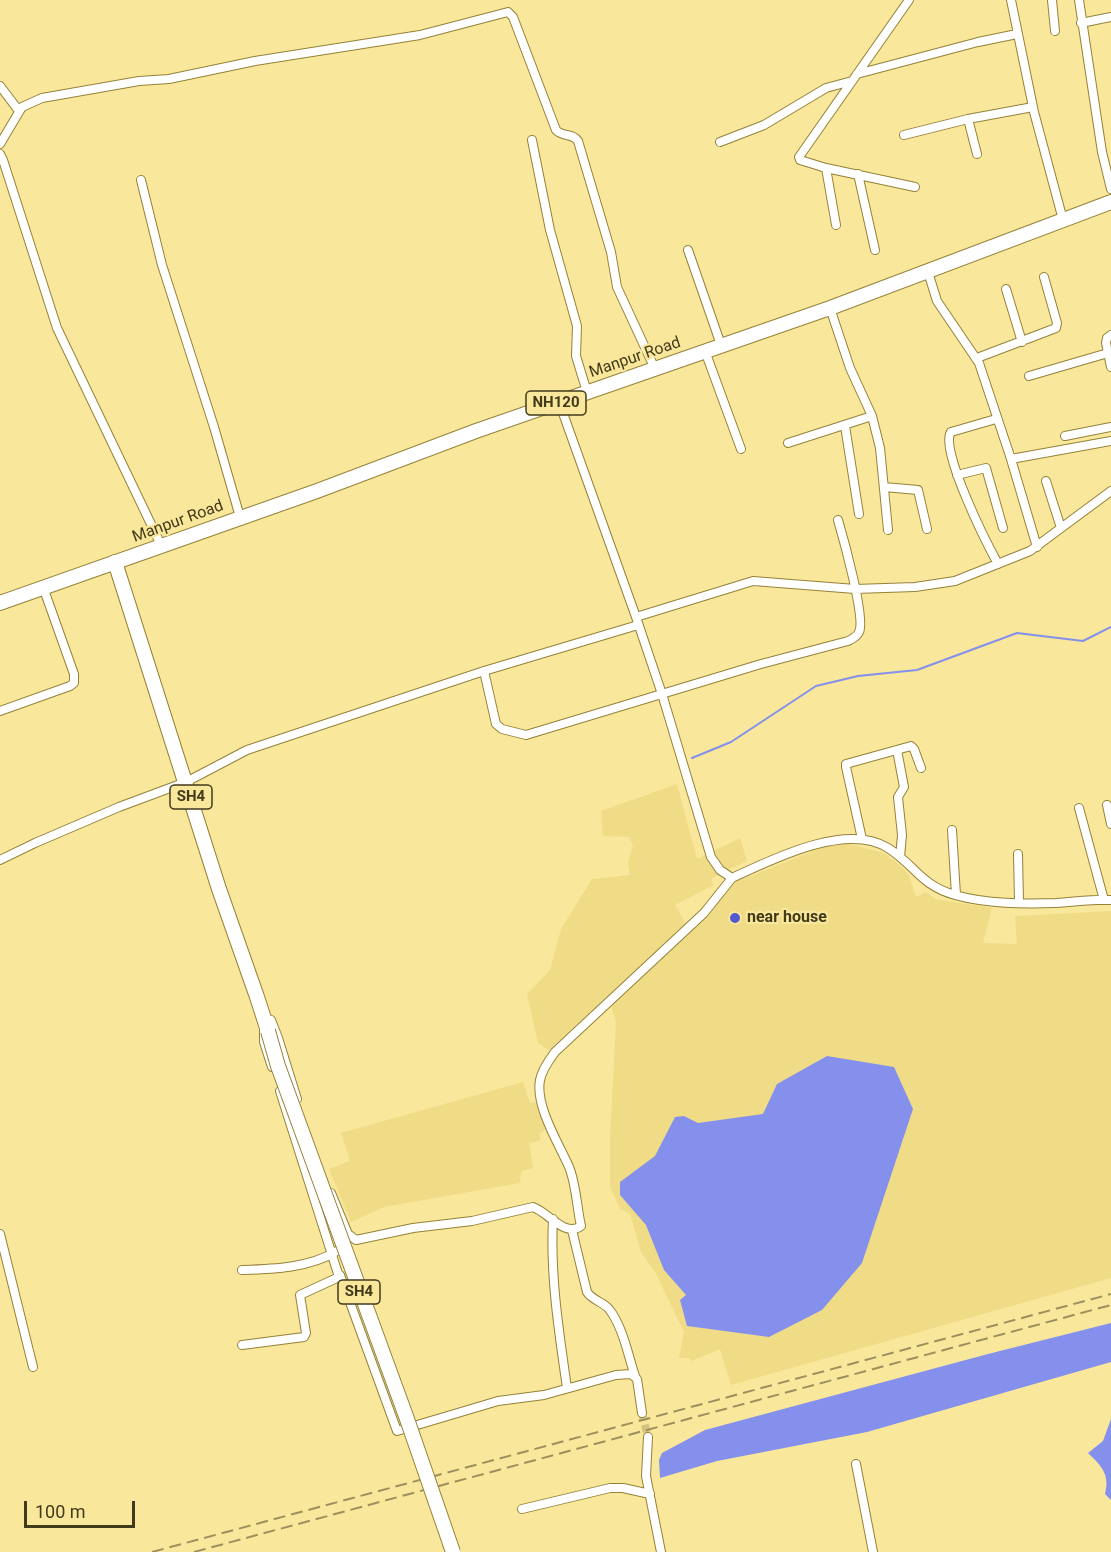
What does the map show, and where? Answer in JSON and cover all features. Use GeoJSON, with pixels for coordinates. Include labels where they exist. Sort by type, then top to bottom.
{"type":"FeatureCollection","features":[{"type":"Feature","properties":{"kind":"main road","name":"Manpur Road"},"geometry":{"type":"LineString","coordinates":[[0,603],[587,392],[831,308],[1111,202]]}},
{"type":"Feature","properties":{"kind":"main road","name":"SH4"},"geometry":{"type":"LineString","coordinates":[[115,562],[219,889],[258,997],[290,1099],[453,1552]]}},
{"type":"Feature","properties":{"kind":"street"},"geometry":{"type":"LineString","coordinates":[[909,0],[799,156],[800,160],[826,168],[915,187]]}},
{"type":"Feature","properties":{"kind":"street"},"geometry":{"type":"LineString","coordinates":[[1011,0],[1033,108],[1063,220]]}},
{"type":"Feature","properties":{"kind":"street"},"geometry":{"type":"LineString","coordinates":[[1052,0],[1055,31]]}},
{"type":"Feature","properties":{"kind":"street"},"geometry":{"type":"LineString","coordinates":[[1079,0],[1102,152],[1111,189]]}},
{"type":"Feature","properties":{"kind":"street"},"geometry":{"type":"LineString","coordinates":[[0,144],[14,124],[19,111],[26,105],[55,95],[139,81],[169,79],[255,62],[420,35],[510,13],[556,129],[559,133],[572,136],[578,141],[610,252],[617,287],[655,369]]}},
{"type":"Feature","properties":{"kind":"street"},"geometry":{"type":"LineString","coordinates":[[1082,23],[1111,17]]}},
{"type":"Feature","properties":{"kind":"street"},"geometry":{"type":"LineString","coordinates":[[720,142],[764,125],[826,88],[854,77],[978,42],[1017,34]]}},
{"type":"Feature","properties":{"kind":"street"},"geometry":{"type":"LineString","coordinates":[[0,86],[19,111]]}},
{"type":"Feature","properties":{"kind":"street"},"geometry":{"type":"LineString","coordinates":[[904,135],[968,119],[1033,108]]}},
{"type":"Feature","properties":{"kind":"street"},"geometry":{"type":"LineString","coordinates":[[968,119],[977,154]]}},
{"type":"Feature","properties":{"kind":"street"},"geometry":{"type":"LineString","coordinates":[[532,140],[550,230],[578,332],[576,356],[587,392]]}},
{"type":"Feature","properties":{"kind":"street"},"geometry":{"type":"LineString","coordinates":[[0,154],[57,328],[161,545]]}},
{"type":"Feature","properties":{"kind":"street"},"geometry":{"type":"LineString","coordinates":[[826,168],[836,225]]}},
{"type":"Feature","properties":{"kind":"street"},"geometry":{"type":"LineString","coordinates":[[858,174],[875,250]]}},
{"type":"Feature","properties":{"kind":"street"},"geometry":{"type":"LineString","coordinates":[[141,180],[162,265],[240,517]]}},
{"type":"Feature","properties":{"kind":"street"},"geometry":{"type":"LineString","coordinates":[[688,250],[720,345]]}},
{"type":"Feature","properties":{"kind":"street"},"geometry":{"type":"LineString","coordinates":[[928,272],[937,301],[977,358],[1011,459],[1037,547]]}},
{"type":"Feature","properties":{"kind":"street"},"geometry":{"type":"LineString","coordinates":[[977,358],[1053,330],[1058,326],[1044,277]]}},
{"type":"Feature","properties":{"kind":"street"},"geometry":{"type":"LineString","coordinates":[[1006,289],[1022,342]]}},
{"type":"Feature","properties":{"kind":"street"},"geometry":{"type":"LineString","coordinates":[[831,308],[850,368],[872,416],[880,448],[888,530]]}},
{"type":"Feature","properties":{"kind":"street"},"geometry":{"type":"LineString","coordinates":[[1111,335],[1106,340],[1111,367]]}},
{"type":"Feature","properties":{"kind":"street"},"geometry":{"type":"LineString","coordinates":[[705,351],[741,449]]}},
{"type":"Feature","properties":{"kind":"street"},"geometry":{"type":"LineString","coordinates":[[1029,376],[1108,353]]}},
{"type":"Feature","properties":{"kind":"street"},"geometry":{"type":"LineString","coordinates":[[559,402],[662,694],[711,857],[720,870],[732,878]]}},
{"type":"Feature","properties":{"kind":"street"},"geometry":{"type":"LineString","coordinates":[[788,443],[872,416]]}},
{"type":"Feature","properties":{"kind":"street"},"geometry":{"type":"LineString","coordinates":[[996,419],[949,434],[948,440],[957,475],[978,526],[998,564]]}},
{"type":"Feature","properties":{"kind":"street"},"geometry":{"type":"LineString","coordinates":[[845,426],[859,514]]}},
{"type":"Feature","properties":{"kind":"street"},"geometry":{"type":"LineString","coordinates":[[1065,436],[1111,427]]}},
{"type":"Feature","properties":{"kind":"street"},"geometry":{"type":"LineString","coordinates":[[1011,459],[1111,441]]}},
{"type":"Feature","properties":{"kind":"street"},"geometry":{"type":"LineString","coordinates":[[957,475],[986,468],[1003,528]]}},
{"type":"Feature","properties":{"kind":"street"},"geometry":{"type":"LineString","coordinates":[[1046,481],[1061,528]]}},
{"type":"Feature","properties":{"kind":"street"},"geometry":{"type":"LineString","coordinates":[[884,487],[918,490],[927,529]]}},
{"type":"Feature","properties":{"kind":"street"},"geometry":{"type":"LineString","coordinates":[[0,860],[119,807],[186,782],[247,750],[753,581],[855,588],[915,587],[955,581],[1037,547],[1111,491]]}},
{"type":"Feature","properties":{"kind":"street"},"geometry":{"type":"LineString","coordinates":[[484,671],[496,724],[502,729],[526,735],[848,641],[855,638],[860,627],[855,588],[838,520]]}},
{"type":"Feature","properties":{"kind":"street"},"geometry":{"type":"LineString","coordinates":[[0,711],[70,686],[74,682],[74,674],[43,587]]}},
{"type":"Feature","properties":{"kind":"street"},"geometry":{"type":"LineString","coordinates":[[862,839],[846,764],[913,747],[921,768]]}},
{"type":"Feature","properties":{"kind":"street"},"geometry":{"type":"LineString","coordinates":[[897,750],[904,787],[898,797],[902,835],[900,857]]}},
{"type":"Feature","properties":{"kind":"street"},"geometry":{"type":"LineString","coordinates":[[1107,805],[1111,824]]}},
{"type":"Feature","properties":{"kind":"street"},"geometry":{"type":"LineString","coordinates":[[242,1270],[291,1266],[333,1254],[355,1240],[413,1228],[472,1221],[528,1208],[537,1208],[566,1229],[572,1230],[581,1226],[570,1169],[545,1114],[540,1093],[543,1072],[555,1052],[704,913],[732,878],[821,843],[837,839],[862,839],[880,844],[900,857],[925,882],[956,895],[1019,903],[1108,900],[1079,808]]}},
{"type":"Feature","properties":{"kind":"street"},"geometry":{"type":"LineString","coordinates":[[952,830],[956,895]]}},
{"type":"Feature","properties":{"kind":"street"},"geometry":{"type":"LineString","coordinates":[[1018,854],[1019,903]]}},
{"type":"Feature","properties":{"kind":"street"},"geometry":{"type":"LineString","coordinates":[[258,997],[278,1038],[320,1166],[348,1233],[355,1240]]}},
{"type":"Feature","properties":{"kind":"street"},"geometry":{"type":"LineString","coordinates":[[266,1026],[265,1047],[340,1275],[397,1431],[498,1401],[533,1397],[616,1375],[635,1376]]}},
{"type":"Feature","properties":{"kind":"street"},"geometry":{"type":"LineString","coordinates":[[553,1219],[552,1274],[567,1388]]}},
{"type":"Feature","properties":{"kind":"street"},"geometry":{"type":"LineString","coordinates":[[572,1230],[587,1292],[590,1297],[605,1305],[618,1325],[639,1383],[642,1413]]}},
{"type":"Feature","properties":{"kind":"street"},"geometry":{"type":"LineString","coordinates":[[0,1234],[33,1367]]}},
{"type":"Feature","properties":{"kind":"street"},"geometry":{"type":"LineString","coordinates":[[242,1345],[305,1336],[300,1295],[338,1279],[340,1275]]}},
{"type":"Feature","properties":{"kind":"street"},"geometry":{"type":"LineString","coordinates":[[648,1437],[646,1476],[661,1552]]}},
{"type":"Feature","properties":{"kind":"street"},"geometry":{"type":"LineString","coordinates":[[856,1464],[873,1552]]}},
{"type":"Feature","properties":{"kind":"street"},"geometry":{"type":"LineString","coordinates":[[522,1509],[610,1488],[623,1488],[650,1494]]}},
{"type":"Feature","properties":{"kind":"shaded area"},"geometry":{"type":"Polygon","coordinates":[[[677,784],[697,859],[740,838],[747,861],[711,879],[714,885],[675,905],[686,924],[549,1050],[538,1043],[527,994],[550,970],[561,929],[592,879],[630,875],[628,863],[633,845],[629,837],[603,836],[601,811],[677,784]]]}},
{"type":"Feature","properties":{"kind":"shaded area"},"geometry":{"type":"Polygon","coordinates":[[[849,844],[884,853],[901,866],[909,875],[916,897],[926,892],[935,899],[992,908],[983,943],[1017,944],[1015,916],[1111,911],[1111,1278],[731,1385],[720,1349],[692,1361],[688,1358],[679,1358],[684,1332],[655,1272],[641,1252],[630,1214],[620,1209],[610,1186],[616,1022],[611,1005],[669,949],[671,950],[736,882],[826,846],[849,844]]]}},
{"type":"Feature","properties":{"kind":"shaded area"},"geometry":{"type":"Polygon","coordinates":[[[523,1082],[530,1103],[540,1102],[545,1130],[539,1134],[541,1140],[529,1143],[533,1168],[521,1171],[520,1183],[384,1207],[351,1222],[329,1169],[350,1161],[341,1133],[523,1082]]]}},
{"type":"Feature","properties":{"kind":"water"},"geometry":{"type":"Polygon","coordinates":[[[827,1056],[894,1067],[913,1109],[862,1263],[822,1310],[769,1337],[687,1326],[680,1300],[686,1295],[664,1270],[646,1225],[620,1195],[620,1182],[655,1156],[675,1117],[684,1116],[698,1123],[763,1114],[777,1084],[827,1056]]]}},
{"type":"Feature","properties":{"kind":"water"},"geometry":{"type":"Polygon","coordinates":[[[1111,1323],[1111,1362],[867,1432],[717,1461],[660,1478],[659,1460],[662,1453],[705,1430],[1111,1323]]]}},
{"type":"Feature","properties":{"kind":"water"},"geometry":{"type":"Polygon","coordinates":[[[1111,1419],[1111,1500],[1105,1494],[1104,1471],[1088,1453],[1103,1441],[1111,1419]]]}},
{"type":"Feature","properties":{"kind":"waterway"},"geometry":{"type":"LineString","coordinates":[[692,758],[731,742],[816,686],[858,676],[917,670],[1017,633],[1083,641],[1111,627]]}},
{"type":"Feature","properties":{"kind":"tunnel"},"geometry":{"type":"LineString","coordinates":[[642,1413],[648,1437]]}},
{"type":"Feature","properties":{"kind":"railway"},"geometry":{"type":"LineString","coordinates":[[152,1552],[1111,1294]]}},
{"type":"Feature","properties":{"kind":"railway"},"geometry":{"type":"LineString","coordinates":[[194,1552],[1111,1305]]}},
{"type":"Feature","properties":{"kind":"place","name":"near house"},"geometry":{"type":"Point","coordinates":[735,918]}}]}
